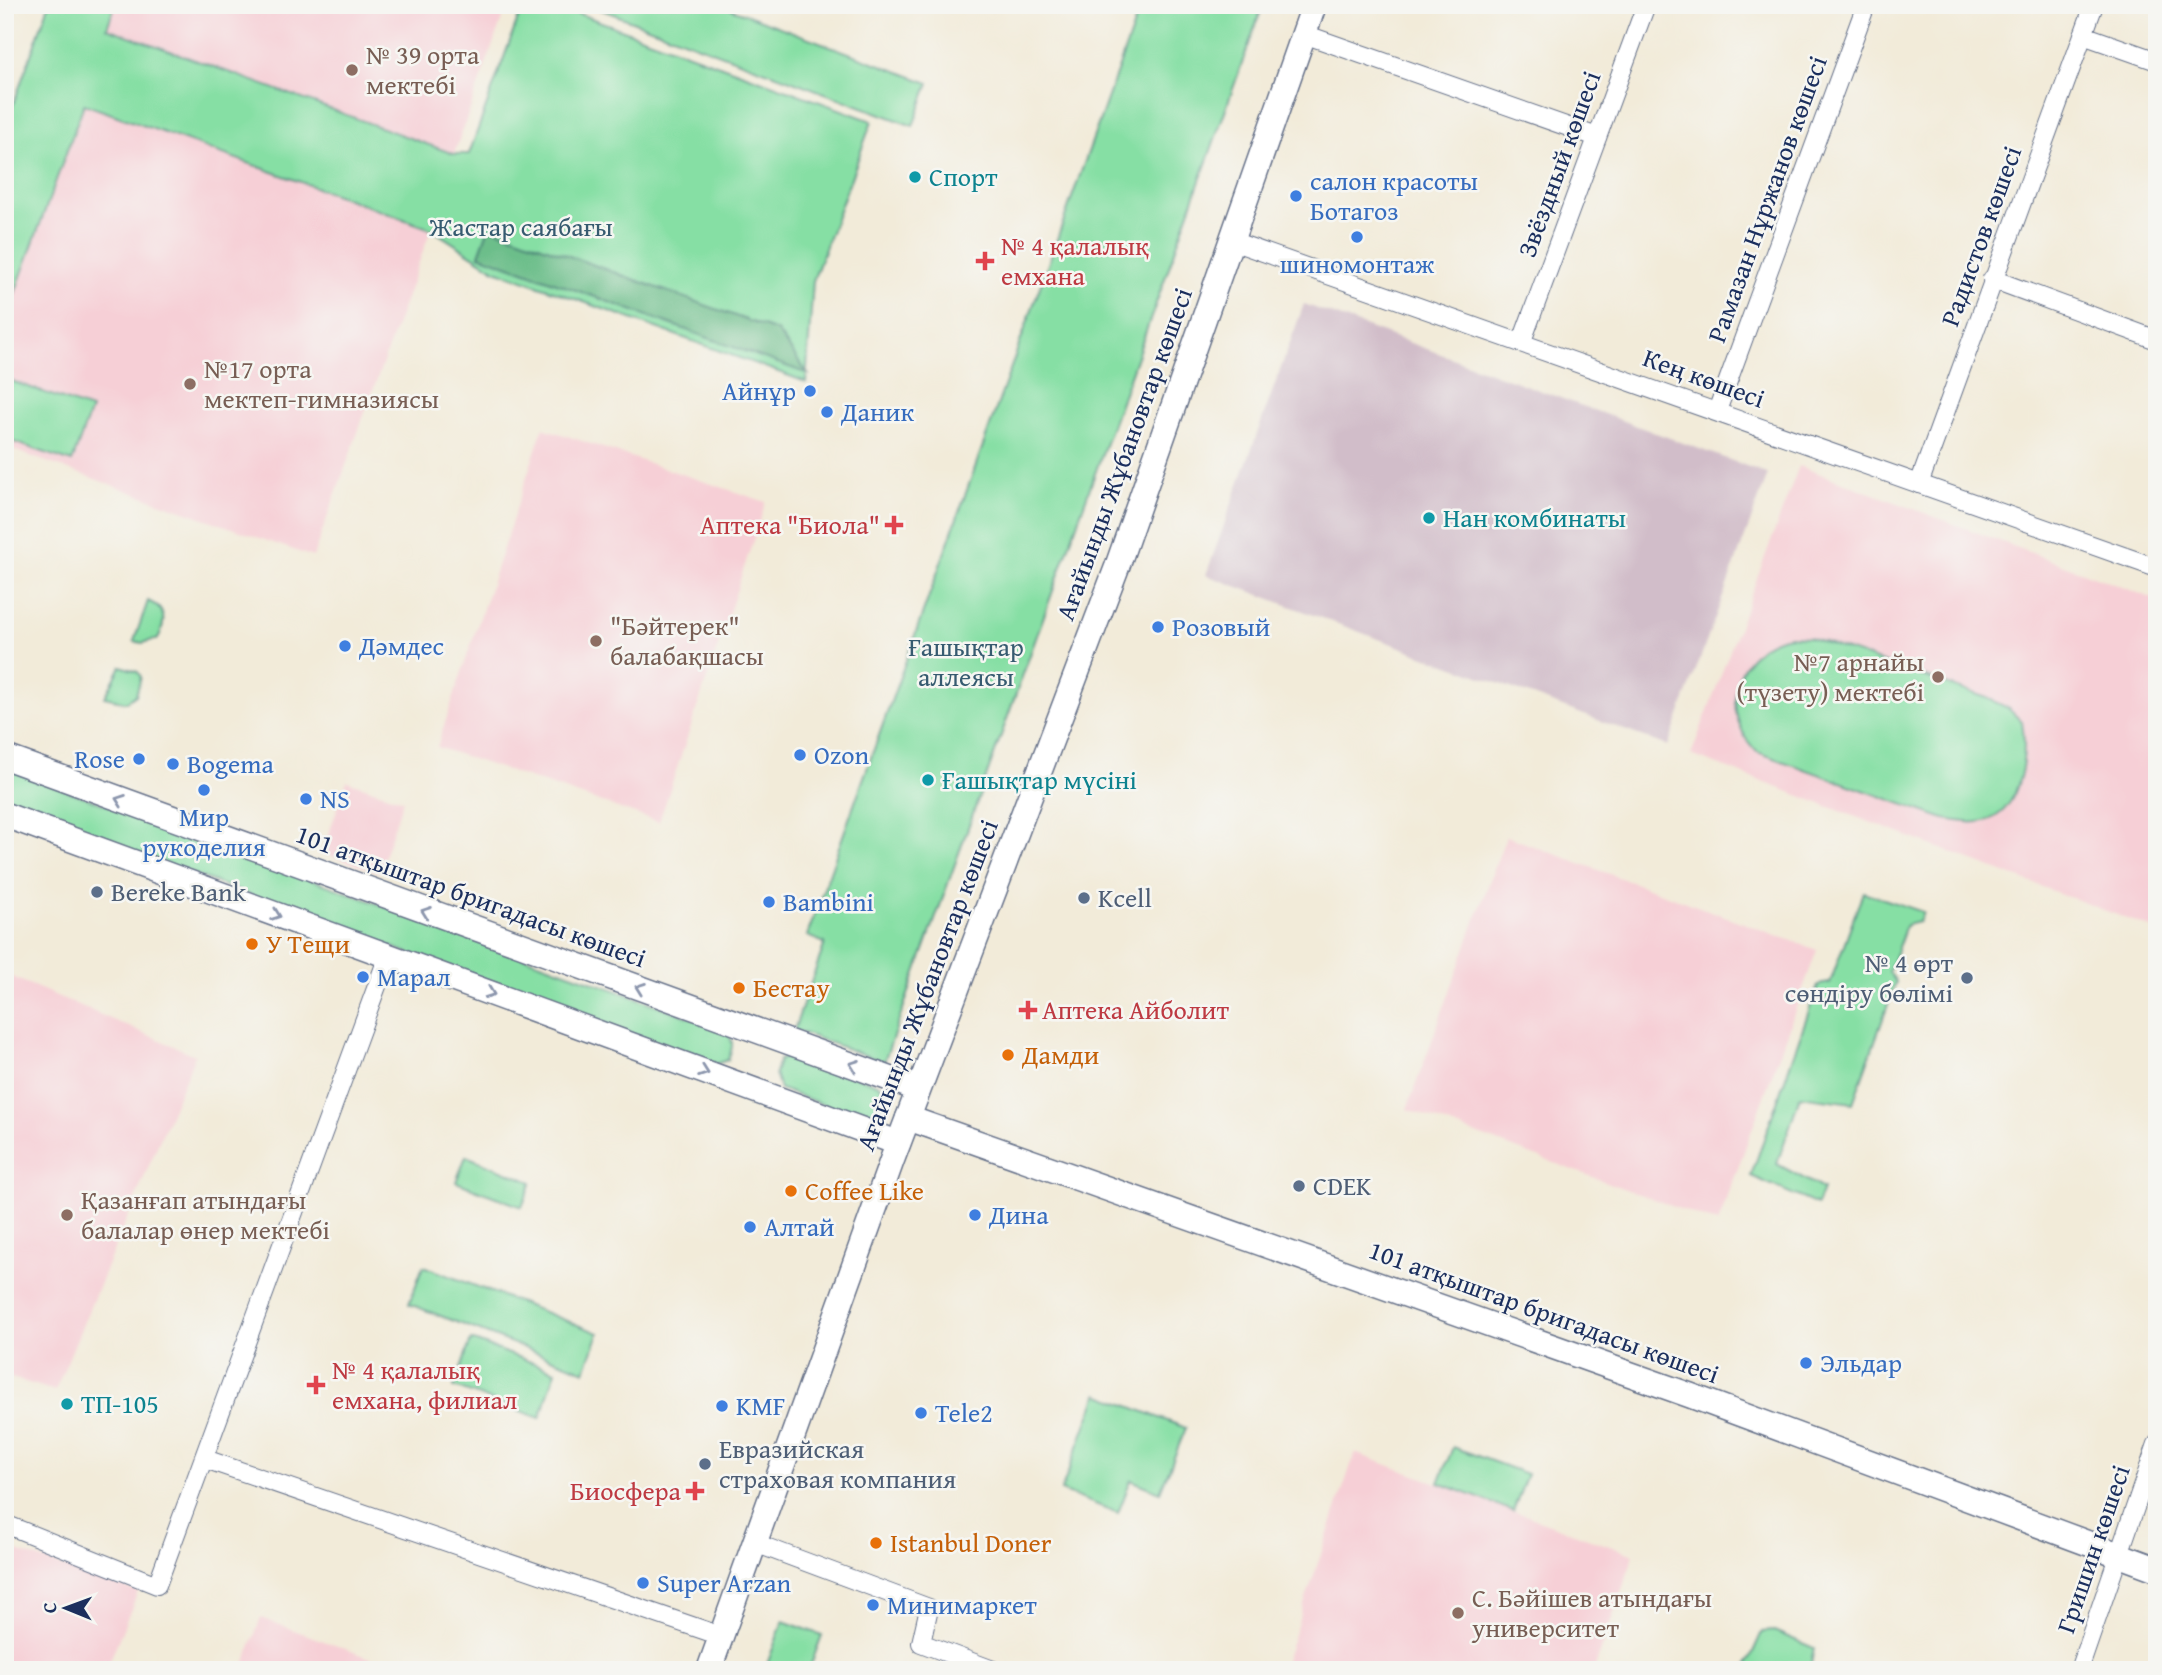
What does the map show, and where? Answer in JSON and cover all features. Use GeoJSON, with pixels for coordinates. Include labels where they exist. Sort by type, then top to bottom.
{"type":"FeatureCollection","features":[{"type":"Feature","properties":{"kind":"street","name":"Ағайынды Жұбановтар көшесі"},"geometry":{"type":"LineString","coordinates":[[709,1670],[918,1088],[1117,567],[1314,5]]}},
{"type":"Feature","properties":{"kind":"street","name":"Звёздный көшесі"},"geometry":{"type":"LineString","coordinates":[[1522,341],[1646,5]]}},
{"type":"Feature","properties":{"kind":"street","name":"Рамазан Нұржанов көшесі"},"geometry":{"type":"LineString","coordinates":[[1717,411],[1866,5]]}},
{"type":"Feature","properties":{"kind":"street","name":"Радистов көшесі"},"geometry":{"type":"LineString","coordinates":[[1919,484],[2094,5]]}},
{"type":"Feature","properties":{"kind":"street"},"geometry":{"type":"LineString","coordinates":[[1304,34],[1597,137]]}},
{"type":"Feature","properties":{"kind":"street"},"geometry":{"type":"LineString","coordinates":[[2083,35],[2157,61]]}},
{"type":"Feature","properties":{"kind":"street","name":"Кең көшесі"},"geometry":{"type":"LineString","coordinates":[[1231,241],[1522,341],[2157,568]]}},
{"type":"Feature","properties":{"kind":"street"},"geometry":{"type":"LineString","coordinates":[[1993,279],[2157,340]]}},
{"type":"Feature","properties":{"kind":"street","name":"101 атқыштар бригадасы көшесі"},"geometry":{"type":"LineString","coordinates":[[5,757],[918,1088]]}},
{"type":"Feature","properties":{"kind":"street"},"geometry":{"type":"LineString","coordinates":[[5,816],[898,1143]]}},
{"type":"Feature","properties":{"kind":"street"},"geometry":{"type":"LineString","coordinates":[[5,1524],[157,1585],[388,956]]}},
{"type":"Feature","properties":{"kind":"street","name":"101 атқыштар бригадасы көшесі"},"geometry":{"type":"LineString","coordinates":[[908,1118],[1689,1395],[2157,1569]]}},
{"type":"Feature","properties":{"kind":"street","name":"Гришин көшесі"},"geometry":{"type":"LineString","coordinates":[[2079,1670],[2157,1444]]}},
{"type":"Feature","properties":{"kind":"street"},"geometry":{"type":"LineString","coordinates":[[205,1459],[721,1636]]}},
{"type":"Feature","properties":{"kind":"street"},"geometry":{"type":"LineString","coordinates":[[755,1543],[929,1608],[921,1643],[993,1670]]}},
{"type":"Feature","properties":{"kind":"shaded area","name":"№ 39 орта мектебі"},"geometry":{"type":"Polygon","coordinates":[[[115,5],[507,5],[454,154],[107,28],[115,5]]]}},
{"type":"Feature","properties":{"kind":"shaded area","name":"№17 орта мектеп-гимназиясы"},"geometry":{"type":"Polygon","coordinates":[[[84,104],[431,229],[313,557],[5,447],[5,320],[84,104]]]}},
{"type":"Feature","properties":{"kind":"shaded area"},"geometry":{"type":"Polygon","coordinates":[[[1304,304],[1768,474],[1668,746],[1206,575],[1304,304]]]}},
{"type":"Feature","properties":{"kind":"shaded area","name":"\"Бәйтерек\" балабақшасы"},"geometry":{"type":"Polygon","coordinates":[[[543,428],[766,502],[659,822],[437,747],[543,428]]]}},
{"type":"Feature","properties":{"kind":"shaded area","name":"№7 арнайы (түзету) мектебі"},"geometry":{"type":"Polygon","coordinates":[[[1799,466],[2157,600],[2157,930],[1691,755],[1799,466]]]}},
{"type":"Feature","properties":{"kind":"shaded area"},"geometry":{"type":"Polygon","coordinates":[[[347,781],[403,800],[379,872],[322,853],[347,781]]]}},
{"type":"Feature","properties":{"kind":"shaded area"},"geometry":{"type":"Polygon","coordinates":[[[1506,836],[1817,950],[1718,1223],[1407,1109],[1506,836]]]}},
{"type":"Feature","properties":{"kind":"shaded area","name":"Қазанғап атындағы балалар өнер мектебі"},"geometry":{"type":"Polygon","coordinates":[[[12,977],[195,1055],[55,1391],[5,1376],[5,978],[12,977]]]}},
{"type":"Feature","properties":{"kind":"shaded area","name":"С. Бәйішев атындағы университет"},"geometry":{"type":"Polygon","coordinates":[[[1355,1453],[1634,1555],[1594,1670],[1282,1670],[1355,1453]]]}},
{"type":"Feature","properties":{"kind":"shaded area"},"geometry":{"type":"Polygon","coordinates":[[[5,1547],[138,1592],[106,1670],[5,1670],[5,1547]]]}},
{"type":"Feature","properties":{"kind":"shaded area"},"geometry":{"type":"Polygon","coordinates":[[[261,1618],[403,1670],[242,1670],[261,1618]]]}},
{"type":"Feature","properties":{"kind":"green space","name":"Жастар саябағы"},"geometry":{"type":"Polygon","coordinates":[[[49,5],[115,5],[107,28],[454,154],[469,154],[523,5],[555,5],[872,121],[813,281],[806,382],[495,270],[431,229],[84,104],[5,320],[5,127],[49,5]]]}},
{"type":"Feature","properties":{"kind":"green space"},"geometry":{"type":"Polygon","coordinates":[[[589,5],[721,5],[929,83],[913,126],[589,5]]]}},
{"type":"Feature","properties":{"kind":"green space","name":"Ғашықтар аллеясы"},"geometry":{"type":"Polygon","coordinates":[[[1141,5],[1263,5],[884,1062],[794,1030],[825,943],[807,936],[1141,5]]]}},
{"type":"Feature","properties":{"kind":"green space"},"geometry":{"type":"Polygon","coordinates":[[[489,227],[777,331],[808,374],[479,255],[489,227]]]}},
{"type":"Feature","properties":{"kind":"green space"},"geometry":{"type":"Polygon","coordinates":[[[6,379],[91,409],[72,462],[5,439],[6,379]]]}},
{"type":"Feature","properties":{"kind":"green space"},"geometry":{"type":"Polygon","coordinates":[[[148,601],[162,612],[163,622],[158,639],[142,643],[134,641],[148,601]]]}},
{"type":"Feature","properties":{"kind":"green space"},"geometry":{"type":"Polygon","coordinates":[[[1788,636],[1809,637],[1987,698],[2008,708],[2022,722],[2024,748],[2020,777],[2009,804],[2000,814],[1988,820],[1966,822],[1944,819],[1757,752],[1745,736],[1738,719],[1735,701],[1737,684],[1754,654],[1769,643],[1788,636]]]}},
{"type":"Feature","properties":{"kind":"green space"},"geometry":{"type":"Polygon","coordinates":[[[121,666],[138,672],[141,677],[136,695],[126,702],[105,697],[121,666]]]}},
{"type":"Feature","properties":{"kind":"green space"},"geometry":{"type":"Polygon","coordinates":[[[5,768],[725,1030],[732,1044],[728,1060],[713,1065],[5,805],[5,768]]]}},
{"type":"Feature","properties":{"kind":"green space"},"geometry":{"type":"Polygon","coordinates":[[[1863,892],[1923,912],[1919,922],[1906,925],[1889,972],[1896,982],[1853,1103],[1800,1096],[1777,1164],[1823,1189],[1817,1205],[1751,1176],[1818,985],[1830,983],[1863,892]]]}},
{"type":"Feature","properties":{"kind":"green space"},"geometry":{"type":"Polygon","coordinates":[[[793,1055],[880,1085],[885,1097],[882,1112],[866,1120],[780,1089],[775,1074],[779,1060],[793,1055]]]}},
{"type":"Feature","properties":{"kind":"green space"},"geometry":{"type":"Polygon","coordinates":[[[466,1156],[532,1182],[522,1207],[456,1182],[466,1156]]]}},
{"type":"Feature","properties":{"kind":"green space"},"geometry":{"type":"Polygon","coordinates":[[[423,1266],[599,1333],[585,1371],[409,1304],[423,1266]]]}},
{"type":"Feature","properties":{"kind":"green space"},"geometry":{"type":"Polygon","coordinates":[[[471,1340],[556,1371],[540,1418],[454,1387],[471,1340]]]}},
{"type":"Feature","properties":{"kind":"green space"},"geometry":{"type":"Polygon","coordinates":[[[1098,1394],[1186,1428],[1160,1492],[1131,1480],[1118,1513],[1061,1491],[1098,1394]]]}},
{"type":"Feature","properties":{"kind":"green space"},"geometry":{"type":"Polygon","coordinates":[[[1453,1447],[1527,1474],[1513,1511],[1439,1483],[1453,1447]]]}},
{"type":"Feature","properties":{"kind":"green space"},"geometry":{"type":"Polygon","coordinates":[[[783,1621],[822,1635],[809,1670],[765,1670],[783,1621]]]}},
{"type":"Feature","properties":{"kind":"green space"},"geometry":{"type":"Polygon","coordinates":[[[1774,1631],[1814,1648],[1810,1670],[1745,1670],[1762,1632],[1774,1631]]]}},
{"type":"Feature","properties":{"kind":"place","name":"№ 39 орта мектебі"},"geometry":{"type":"Point","coordinates":[352,70]}},
{"type":"Feature","properties":{"kind":"place","name":"Спорт"},"geometry":{"type":"Point","coordinates":[915,177]}},
{"type":"Feature","properties":{"kind":"place","name":"салон красоты Ботагоз"},"geometry":{"type":"Point","coordinates":[1296,196]}},
{"type":"Feature","properties":{"kind":"place","name":"шиномонтаж"},"geometry":{"type":"Point","coordinates":[1357,237]}},
{"type":"Feature","properties":{"kind":"place","name":"№ 4 қалалық емхана"},"geometry":{"type":"Point","coordinates":[985,261]}},
{"type":"Feature","properties":{"kind":"place","name":"№17 орта мектеп-гимназиясы"},"geometry":{"type":"Point","coordinates":[190,384]}},
{"type":"Feature","properties":{"kind":"place","name":"Айнұр"},"geometry":{"type":"Point","coordinates":[810,391]}},
{"type":"Feature","properties":{"kind":"place","name":"Даник"},"geometry":{"type":"Point","coordinates":[827,412]}},
{"type":"Feature","properties":{"kind":"place","name":"Нан комбинаты"},"geometry":{"type":"Point","coordinates":[1429,518]}},
{"type":"Feature","properties":{"kind":"place","name":"Аптека \"Биола\""},"geometry":{"type":"Point","coordinates":[894,525]}},
{"type":"Feature","properties":{"kind":"place","name":"Розовый"},"geometry":{"type":"Point","coordinates":[1158,627]}},
{"type":"Feature","properties":{"kind":"place","name":"\"Бәйтерек\" балабақшасы"},"geometry":{"type":"Point","coordinates":[596,641]}},
{"type":"Feature","properties":{"kind":"place","name":"Дәмдес"},"geometry":{"type":"Point","coordinates":[345,646]}},
{"type":"Feature","properties":{"kind":"place","name":"№7 арнайы (түзету) мектебі"},"geometry":{"type":"Point","coordinates":[1938,677]}},
{"type":"Feature","properties":{"kind":"place","name":"Ozon"},"geometry":{"type":"Point","coordinates":[800,755]}},
{"type":"Feature","properties":{"kind":"place","name":"Rose"},"geometry":{"type":"Point","coordinates":[139,759]}},
{"type":"Feature","properties":{"kind":"place","name":"Bogema"},"geometry":{"type":"Point","coordinates":[173,764]}},
{"type":"Feature","properties":{"kind":"place","name":"Ғашықтар мүсіні"},"geometry":{"type":"Point","coordinates":[928,780]}},
{"type":"Feature","properties":{"kind":"place","name":"Мир рукоделия"},"geometry":{"type":"Point","coordinates":[204,790]}},
{"type":"Feature","properties":{"kind":"place","name":"NS"},"geometry":{"type":"Point","coordinates":[306,799]}},
{"type":"Feature","properties":{"kind":"place","name":"Bereke Bank"},"geometry":{"type":"Point","coordinates":[97,892]}},
{"type":"Feature","properties":{"kind":"place","name":"Kcell"},"geometry":{"type":"Point","coordinates":[1084,898]}},
{"type":"Feature","properties":{"kind":"place","name":"Bambini"},"geometry":{"type":"Point","coordinates":[769,902]}},
{"type":"Feature","properties":{"kind":"place","name":"У Тещи"},"geometry":{"type":"Point","coordinates":[252,944]}},
{"type":"Feature","properties":{"kind":"place","name":"Марал"},"geometry":{"type":"Point","coordinates":[363,977]}},
{"type":"Feature","properties":{"kind":"place","name":"№ 4 өрт сөндіру бөлімі"},"geometry":{"type":"Point","coordinates":[1967,978]}},
{"type":"Feature","properties":{"kind":"place","name":"Бестау"},"geometry":{"type":"Point","coordinates":[739,988]}},
{"type":"Feature","properties":{"kind":"place","name":"Аптека Айболит"},"geometry":{"type":"Point","coordinates":[1028,1010]}},
{"type":"Feature","properties":{"kind":"place","name":"Дамди"},"geometry":{"type":"Point","coordinates":[1008,1055]}},
{"type":"Feature","properties":{"kind":"place","name":"CDEK"},"geometry":{"type":"Point","coordinates":[1299,1186]}},
{"type":"Feature","properties":{"kind":"place","name":"Coffee Like"},"geometry":{"type":"Point","coordinates":[791,1191]}},
{"type":"Feature","properties":{"kind":"place","name":"Қазанғап атындағы балалар өнер мектебі"},"geometry":{"type":"Point","coordinates":[67,1215]}},
{"type":"Feature","properties":{"kind":"place","name":"Дина"},"geometry":{"type":"Point","coordinates":[975,1215]}},
{"type":"Feature","properties":{"kind":"place","name":"Алтай"},"geometry":{"type":"Point","coordinates":[750,1227]}},
{"type":"Feature","properties":{"kind":"place","name":"Эльдар"},"geometry":{"type":"Point","coordinates":[1806,1363]}},
{"type":"Feature","properties":{"kind":"place","name":"№ 4 қалалық емхана, филиал"},"geometry":{"type":"Point","coordinates":[316,1385]}},
{"type":"Feature","properties":{"kind":"place","name":"ТП-105"},"geometry":{"type":"Point","coordinates":[67,1404]}},
{"type":"Feature","properties":{"kind":"place","name":"KMF"},"geometry":{"type":"Point","coordinates":[722,1406]}},
{"type":"Feature","properties":{"kind":"place","name":"Tele2"},"geometry":{"type":"Point","coordinates":[921,1413]}},
{"type":"Feature","properties":{"kind":"place","name":"Евразийская страховая компания"},"geometry":{"type":"Point","coordinates":[705,1464]}},
{"type":"Feature","properties":{"kind":"place","name":"Биосфера"},"geometry":{"type":"Point","coordinates":[695,1491]}},
{"type":"Feature","properties":{"kind":"place","name":"Istanbul Doner"},"geometry":{"type":"Point","coordinates":[876,1543]}},
{"type":"Feature","properties":{"kind":"place","name":"Super Arzan"},"geometry":{"type":"Point","coordinates":[643,1583]}},
{"type":"Feature","properties":{"kind":"place","name":"Минимаркет"},"geometry":{"type":"Point","coordinates":[873,1605]}},
{"type":"Feature","properties":{"kind":"place","name":"С. Бәйішев атындағы университет"},"geometry":{"type":"Point","coordinates":[1458,1613]}}]}
